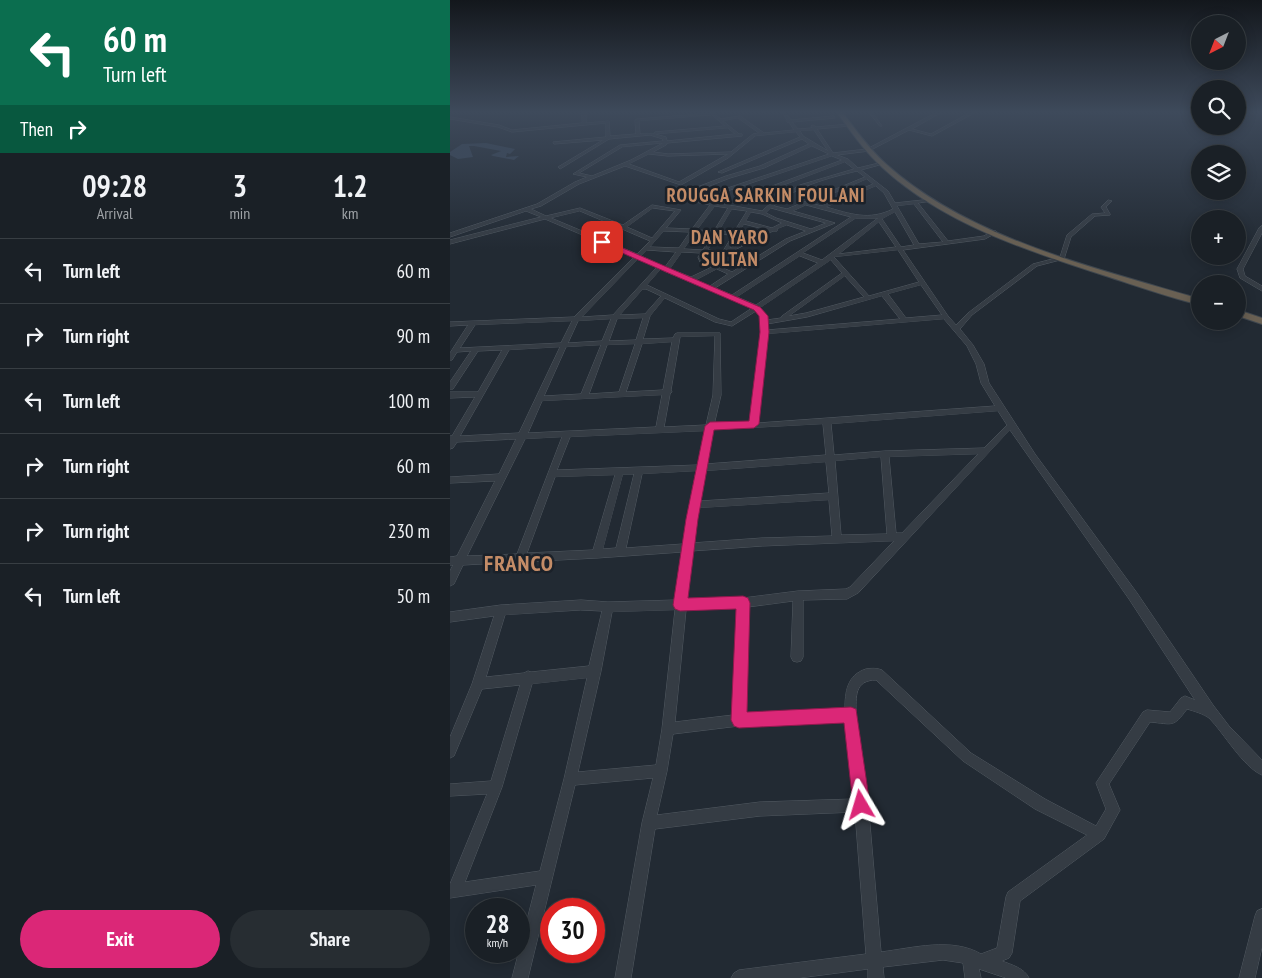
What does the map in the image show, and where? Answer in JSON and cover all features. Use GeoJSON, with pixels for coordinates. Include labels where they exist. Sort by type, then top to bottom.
{"type":"FeatureCollection","features":[{"type":"Feature","properties":{"kind":"highway"},"geometry":{"type":"LineString","coordinates":[[876,158],[930,200],[994,232],[1062,258],[1191,299]]}},
{"type":"Feature","properties":{"kind":"highway"},"geometry":{"type":"LineString","coordinates":[[1246,316],[1262,321]]}},
{"type":"Feature","properties":{"kind":"street"},"geometry":{"type":"LineString","coordinates":[[560,168],[577,158]]}},
{"type":"Feature","properties":{"kind":"street"},"geometry":{"type":"LineString","coordinates":[[592,177],[575,174],[602,158]]}},
{"type":"Feature","properties":{"kind":"street"},"geometry":{"type":"LineString","coordinates":[[450,235],[528,210],[592,177],[639,158]]}},
{"type":"Feature","properties":{"kind":"street"},"geometry":{"type":"LineString","coordinates":[[625,164],[679,184],[725,158]]}},
{"type":"Feature","properties":{"kind":"street"},"geometry":{"type":"LineString","coordinates":[[720,172],[755,158]]}},
{"type":"Feature","properties":{"kind":"street"},"geometry":{"type":"LineString","coordinates":[[782,158],[762,167],[728,177],[676,197],[762,213],[786,224],[811,231]]}},
{"type":"Feature","properties":{"kind":"street"},"geometry":{"type":"LineString","coordinates":[[697,200],[822,158]]}},
{"type":"Feature","properties":{"kind":"street"},"geometry":{"type":"LineString","coordinates":[[841,158],[886,192],[917,245]]}},
{"type":"Feature","properties":{"kind":"street"},"geometry":{"type":"LineString","coordinates":[[831,223],[788,211],[750,196],[846,160]]}},
{"type":"Feature","properties":{"kind":"street"},"geometry":{"type":"LineString","coordinates":[[762,213],[780,197],[805,187],[881,163]]}},
{"type":"Feature","properties":{"kind":"street"},"geometry":{"type":"LineString","coordinates":[[710,167],[728,177]]}},
{"type":"Feature","properties":{"kind":"street"},"geometry":{"type":"LineString","coordinates":[[762,167],[774,173]]}},
{"type":"Feature","properties":{"kind":"street"},"geometry":{"type":"LineString","coordinates":[[788,211],[866,178]]}},
{"type":"Feature","properties":{"kind":"street"},"geometry":{"type":"LineString","coordinates":[[822,208],[876,184]]}},
{"type":"Feature","properties":{"kind":"street"},"geometry":{"type":"LineString","coordinates":[[671,207],[681,199]]}},
{"type":"Feature","properties":{"kind":"street"},"geometry":{"type":"LineString","coordinates":[[641,288],[647,288],[722,323],[732,324],[831,257],[896,207],[930,200]]}},
{"type":"Feature","properties":{"kind":"street"},"geometry":{"type":"LineString","coordinates":[[1084,212],[1094,215],[1108,214],[1103,207],[1110,201]]}},
{"type":"Feature","properties":{"kind":"street"},"geometry":{"type":"LineString","coordinates":[[915,202],[947,243]]}},
{"type":"Feature","properties":{"kind":"street"},"geometry":{"type":"LineString","coordinates":[[584,397],[614,317],[641,288],[682,250],[714,203]]}},
{"type":"Feature","properties":{"kind":"street"},"geometry":{"type":"LineString","coordinates":[[805,203],[855,217],[881,218]]}},
{"type":"Feature","properties":{"kind":"street"},"geometry":{"type":"LineString","coordinates":[[450,581],[455,561],[522,436],[576,319],[664,229],[679,210],[671,207],[652,206],[623,228]]}},
{"type":"Feature","properties":{"kind":"street"},"geometry":{"type":"LineString","coordinates":[[731,207],[701,257],[707,262],[733,274]]}},
{"type":"Feature","properties":{"kind":"street"},"geometry":{"type":"LineString","coordinates":[[528,210],[757,308],[762,314],[764,332],[754,424]]}},
{"type":"Feature","properties":{"kind":"street"},"geometry":{"type":"LineString","coordinates":[[450,242],[580,210],[653,240]]}},
{"type":"Feature","properties":{"kind":"street"},"geometry":{"type":"LineString","coordinates":[[725,253],[750,210]]}},
{"type":"Feature","properties":{"kind":"street"},"geometry":{"type":"LineString","coordinates":[[957,328],[970,314],[1035,264],[1062,258],[1066,239],[1094,215]]}},
{"type":"Feature","properties":{"kind":"street"},"geometry":{"type":"LineString","coordinates":[[732,298],[855,217]]}},
{"type":"Feature","properties":{"kind":"street"},"geometry":{"type":"LineString","coordinates":[[881,218],[885,228],[922,283],[946,317],[970,345],[980,364],[985,383],[1011,425],[1212,713],[1262,769]]}},
{"type":"Feature","properties":{"kind":"street"},"geometry":{"type":"LineString","coordinates":[[742,222],[775,230]]}},
{"type":"Feature","properties":{"kind":"street"},"geometry":{"type":"LineString","coordinates":[[710,288],[797,236],[831,223],[847,222]]}},
{"type":"Feature","properties":{"kind":"street"},"geometry":{"type":"LineString","coordinates":[[707,262],[786,224]]}},
{"type":"Feature","properties":{"kind":"street"},"geometry":{"type":"LineString","coordinates":[[870,228],[885,228]]}},
{"type":"Feature","properties":{"kind":"street"},"geometry":{"type":"LineString","coordinates":[[1262,228],[1240,269],[1242,277],[1262,289]]}},
{"type":"Feature","properties":{"kind":"street"},"geometry":{"type":"LineString","coordinates":[[664,229],[737,234]]}},
{"type":"Feature","properties":{"kind":"street"},"geometry":{"type":"LineString","coordinates":[[831,257],[898,247],[947,243],[985,237],[994,232]]}},
{"type":"Feature","properties":{"kind":"street"},"geometry":{"type":"LineString","coordinates":[[797,236],[817,243]]}},
{"type":"Feature","properties":{"kind":"street"},"geometry":{"type":"LineString","coordinates":[[646,248],[725,253]]}},
{"type":"Feature","properties":{"kind":"street"},"geometry":{"type":"LineString","coordinates":[[800,254],[821,262]]}},
{"type":"Feature","properties":{"kind":"street"},"geometry":{"type":"LineString","coordinates":[[831,257],[868,298]]}},
{"type":"Feature","properties":{"kind":"street"},"geometry":{"type":"LineString","coordinates":[[690,280],[717,267]]}},
{"type":"Feature","properties":{"kind":"street"},"geometry":{"type":"LineString","coordinates":[[782,319],[846,273]]}},
{"type":"Feature","properties":{"kind":"street"},"geometry":{"type":"LineString","coordinates":[[764,323],[807,315],[922,283]]}},
{"type":"Feature","properties":{"kind":"street"},"geometry":{"type":"LineString","coordinates":[[884,294],[904,320]]}},
{"type":"Feature","properties":{"kind":"street"},"geometry":{"type":"LineString","coordinates":[[622,394],[647,316],[664,296]]}},
{"type":"Feature","properties":{"kind":"street"},"geometry":{"type":"LineString","coordinates":[[450,324],[647,316]]}},
{"type":"Feature","properties":{"kind":"street"},"geometry":{"type":"LineString","coordinates":[[764,332],[946,317]]}},
{"type":"Feature","properties":{"kind":"street"},"geometry":{"type":"LineString","coordinates":[[450,358],[474,323]]}},
{"type":"Feature","properties":{"kind":"street"},"geometry":{"type":"LineString","coordinates":[[623,978],[649,823],[662,771],[687,547],[716,395],[719,335],[715,333],[677,335],[660,429]]}},
{"type":"Feature","properties":{"kind":"street"},"geometry":{"type":"LineString","coordinates":[[455,350],[603,345],[676,340]]}},
{"type":"Feature","properties":{"kind":"street"},"geometry":{"type":"LineString","coordinates":[[451,441],[507,348]]}},
{"type":"Feature","properties":{"kind":"street"},"geometry":{"type":"LineString","coordinates":[[450,387],[476,349]]}},
{"type":"Feature","properties":{"kind":"street"},"geometry":{"type":"LineString","coordinates":[[538,399],[668,392]]}},
{"type":"Feature","properties":{"kind":"street"},"geometry":{"type":"LineString","coordinates":[[450,396],[480,394]]}},
{"type":"Feature","properties":{"kind":"street"},"geometry":{"type":"LineString","coordinates":[[451,441],[567,433],[827,421],[1000,408]]}},
{"type":"Feature","properties":{"kind":"street"},"geometry":{"type":"LineString","coordinates":[[827,421],[832,458],[832,496],[837,539]]}},
{"type":"Feature","properties":{"kind":"street"},"geometry":{"type":"LineString","coordinates":[[450,617],[501,610],[582,605],[608,607],[743,603],[798,596],[850,593],[1011,425]]}},
{"type":"Feature","properties":{"kind":"street"},"geometry":{"type":"LineString","coordinates":[[521,557],[567,433]]}},
{"type":"Feature","properties":{"kind":"street"},"geometry":{"type":"LineString","coordinates":[[551,474],[701,468],[885,454],[988,451]]}},
{"type":"Feature","properties":{"kind":"street"},"geometry":{"type":"LineString","coordinates":[[885,454],[892,536]]}},
{"type":"Feature","properties":{"kind":"street"},"geometry":{"type":"LineString","coordinates":[[597,554],[620,470]]}},
{"type":"Feature","properties":{"kind":"street"},"geometry":{"type":"LineString","coordinates":[[620,551],[639,470]]}},
{"type":"Feature","properties":{"kind":"street"},"geometry":{"type":"LineString","coordinates":[[450,480],[500,477]]}},
{"type":"Feature","properties":{"kind":"street"},"geometry":{"type":"LineString","coordinates":[[694,505],[832,496]]}},
{"type":"Feature","properties":{"kind":"street"},"geometry":{"type":"LineString","coordinates":[[455,561],[892,536],[905,537]]}},
{"type":"Feature","properties":{"kind":"street"},"geometry":{"type":"LineString","coordinates":[[797,657],[798,596]]}},
{"type":"Feature","properties":{"kind":"street"},"geometry":{"type":"LineString","coordinates":[[739,720],[743,603]]}},
{"type":"Feature","properties":{"kind":"street"},"geometry":{"type":"LineString","coordinates":[[520,978],[570,779],[608,607]]}},
{"type":"Feature","properties":{"kind":"street"},"geometry":{"type":"LineString","coordinates":[[450,752],[478,684],[501,610]]}},
{"type":"Feature","properties":{"kind":"street"},"geometry":{"type":"LineString","coordinates":[[478,684],[595,670]]}},
{"type":"Feature","properties":{"kind":"street"},"geometry":{"type":"LineString","coordinates":[[876,978],[851,714],[852,689],[856,680],[869,673],[878,674],[967,757],[1040,804],[1099,834]]}},
{"type":"Feature","properties":{"kind":"street"},"geometry":{"type":"LineString","coordinates":[[452,891],[496,787],[528,677]]}},
{"type":"Feature","properties":{"kind":"street"},"geometry":{"type":"LineString","coordinates":[[975,959],[1004,953],[1013,897],[1099,834],[1113,810],[1102,783],[1147,716],[1173,718],[1185,702],[1212,713]]}},
{"type":"Feature","properties":{"kind":"street"},"geometry":{"type":"LineString","coordinates":[[668,729],[739,720],[851,714]]}},
{"type":"Feature","properties":{"kind":"street"},"geometry":{"type":"LineString","coordinates":[[570,779],[662,771]]}},
{"type":"Feature","properties":{"kind":"street"},"geometry":{"type":"LineString","coordinates":[[450,790],[496,787]]}},
{"type":"Feature","properties":{"kind":"street"},"geometry":{"type":"LineString","coordinates":[[649,823],[760,809],[861,805]]}},
{"type":"Feature","properties":{"kind":"street"},"geometry":{"type":"LineString","coordinates":[[452,891],[544,877]]}},
{"type":"Feature","properties":{"kind":"street"},"geometry":{"type":"LineString","coordinates":[[1247,978],[1262,916]]}},
{"type":"Feature","properties":{"kind":"street"},"geometry":{"type":"LineString","coordinates":[[739,978],[943,952],[975,959],[1011,972],[1021,978]]}},
{"type":"Feature","properties":{"kind":"street"},"geometry":{"type":"LineString","coordinates":[[973,978],[975,959]]}},
{"type":"Feature","properties":{"kind":"water"},"geometry":{"type":"Polygon","coordinates":[[[502,158],[517,158],[514,160],[502,158]]]}},
{"type":"Feature","properties":{"kind":"district","name":"ROUGGA SARKIN FOULANI"},"geometry":{"type":"Point","coordinates":[766,195]}},
{"type":"Feature","properties":{"kind":"district","name":"DAN YARO SULTAN"},"geometry":{"type":"Point","coordinates":[730,248]}},
{"type":"Feature","properties":{"kind":"district","name":"FRANCO"},"geometry":{"type":"Point","coordinates":[519,563]}},
{"type":"Feature","properties":{"kind":"route"},"geometry":{"type":"LineString","coordinates":[[602,242],[757,308],[764,316],[754,424],[710,426],[687,547],[680,605],[743,603],[739,720],[851,714],[861,805]]}}]}
